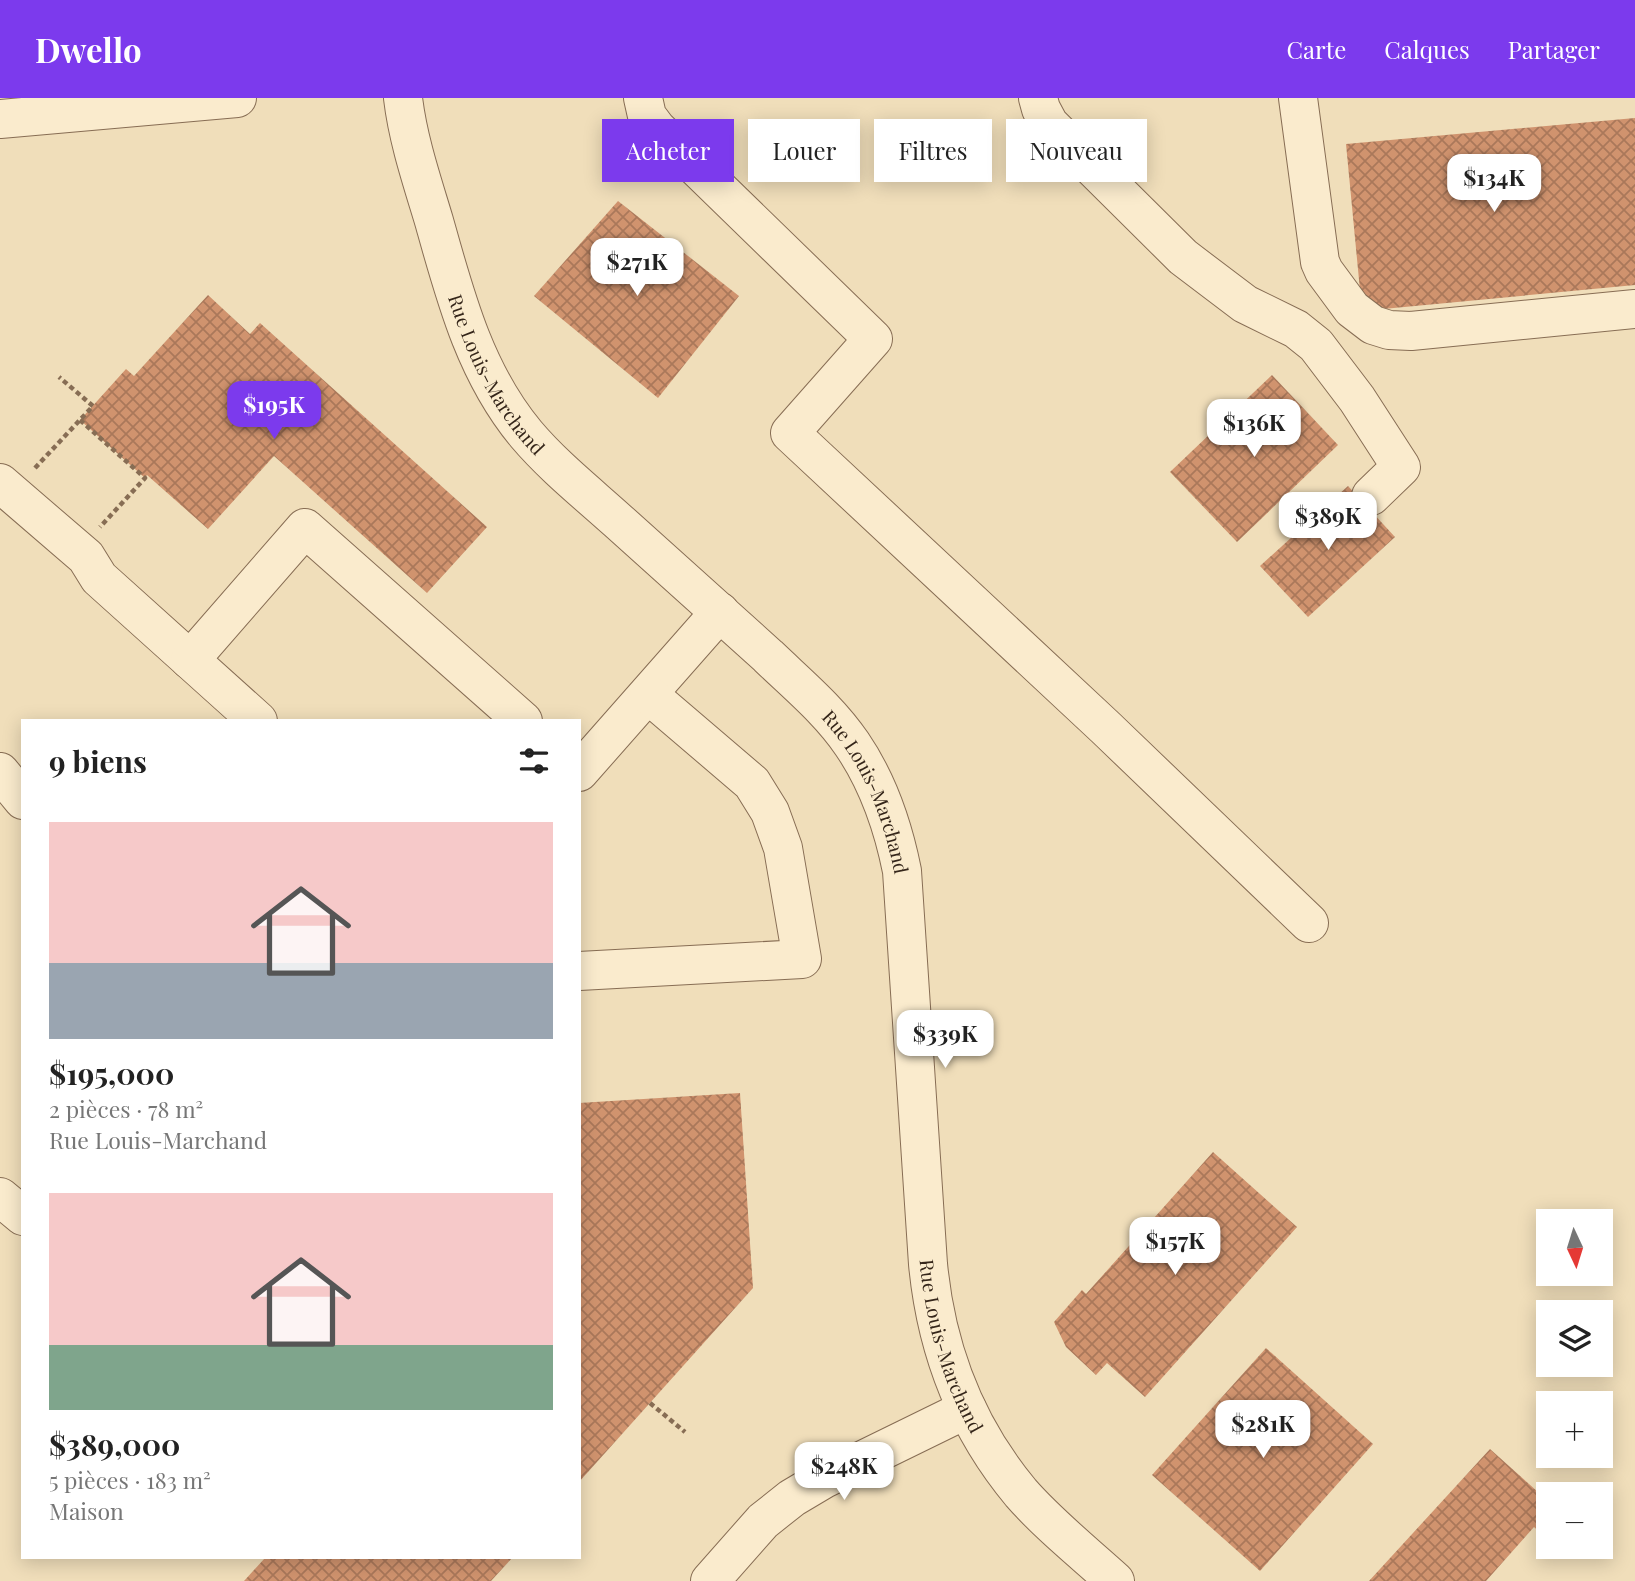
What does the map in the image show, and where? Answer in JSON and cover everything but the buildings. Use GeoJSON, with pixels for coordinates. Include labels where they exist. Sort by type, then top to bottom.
{"type":"FeatureCollection","features":[{"type":"Feature","properties":{"kind":"street"},"geometry":{"type":"LineString","coordinates":[[0,119],[237,98]]}},
{"type":"Feature","properties":{"kind":"street","name":"Rue Louis-Marchand"},"geometry":{"type":"LineString","coordinates":[[403,98],[416,161],[455,293],[474,347],[496,392],[542,452],[808,693],[839,726],[864,764],[884,805],[897,849],[904,893],[930,1289],[947,1363],[967,1409],[992,1452],[1022,1493],[1115,1581]]}},
{"type":"Feature","properties":{"kind":"street"},"geometry":{"type":"LineString","coordinates":[[643,98],[647,116],[656,128],[873,339],[790,433],[1105,727],[1309,923]]}},
{"type":"Feature","properties":{"kind":"street"},"geometry":{"type":"LineString","coordinates":[[1038,98],[1049,124],[1184,257],[1245,304],[1296,329],[1316,345],[1357,400],[1401,467],[1371,496]]}},
{"type":"Feature","properties":{"kind":"street"},"geometry":{"type":"LineString","coordinates":[[1298,98],[1320,262],[1337,291],[1352,309],[1373,325],[1389,330],[1411,331],[1635,309]]}},
{"type":"Feature","properties":{"kind":"street"},"geometry":{"type":"LineString","coordinates":[[17,476],[86,557],[99,578],[256,719]]}},
{"type":"Feature","properties":{"kind":"street"},"geometry":{"type":"LineString","coordinates":[[190,660],[305,528],[521,719]]}},
{"type":"Feature","properties":{"kind":"street"},"geometry":{"type":"LineString","coordinates":[[581,770],[720,612]]}},
{"type":"Feature","properties":{"kind":"street"},"geometry":{"type":"LineString","coordinates":[[581,971],[802,959],[783,848],[770,812],[752,783],[649,695]]}},
{"type":"Feature","properties":{"kind":"street"},"geometry":{"type":"LineString","coordinates":[[0,772],[21,798]]}},
{"type":"Feature","properties":{"kind":"street"},"geometry":{"type":"LineString","coordinates":[[0,1196],[21,1214]]}},
{"type":"Feature","properties":{"kind":"street"},"geometry":{"type":"LineString","coordinates":[[710,1581],[764,1521],[792,1498],[824,1479],[967,1409]]}},
{"type":"Feature","properties":{"kind":"path"},"geometry":{"type":"LineString","coordinates":[[17,476],[93,406],[59,377]]}},
{"type":"Feature","properties":{"kind":"path"},"geometry":{"type":"LineString","coordinates":[[79,551],[145,478],[80,420]]}},
{"type":"Feature","properties":{"kind":"path"},"geometry":{"type":"LineString","coordinates":[[650,1402],[685,1432]]}}]}
